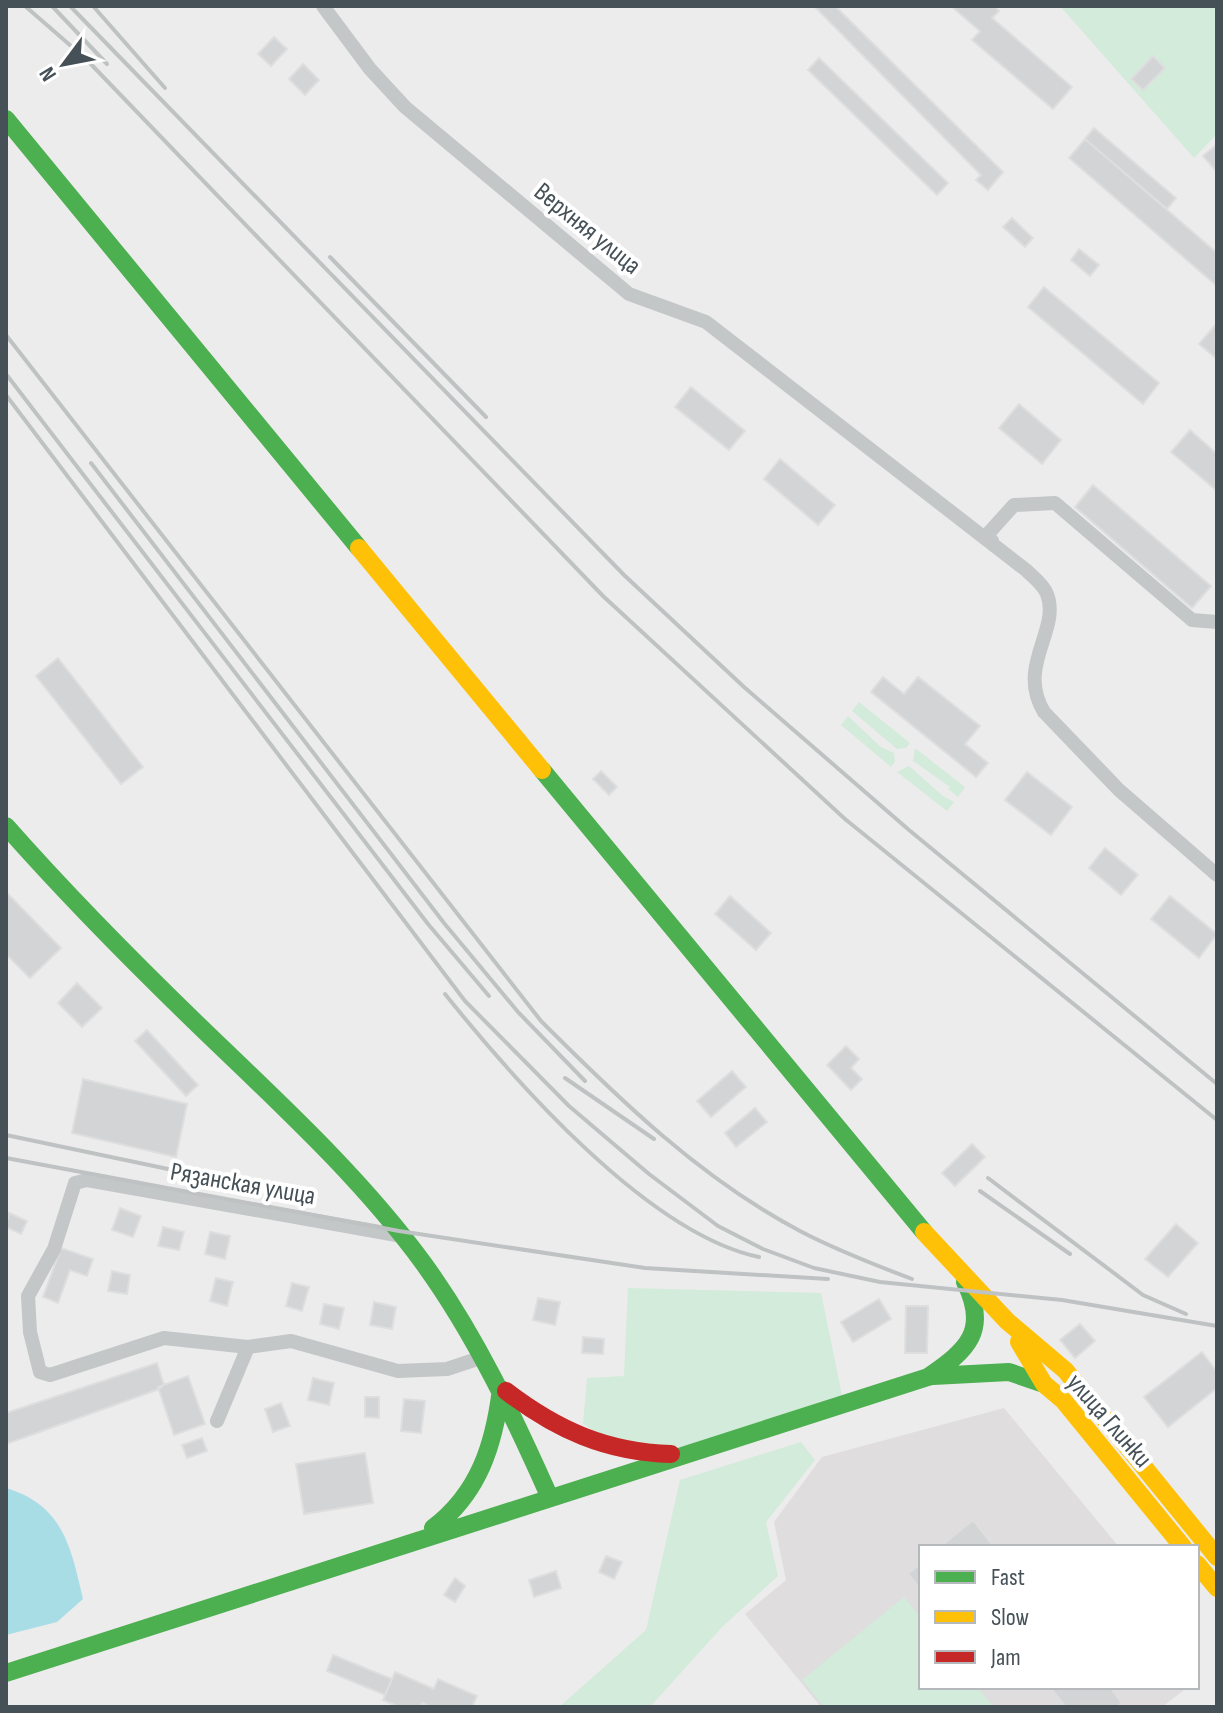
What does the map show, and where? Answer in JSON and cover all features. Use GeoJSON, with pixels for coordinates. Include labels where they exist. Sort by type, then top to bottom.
{"type":"FeatureCollection","features":[{"type":"Feature","properties":{"kind":"main road"},"geometry":{"type":"LineString","coordinates":[[6,119],[587,827],[958,1272],[1007,1321],[1013,1348],[696,1453],[6,1673]]}},
{"type":"Feature","properties":{"kind":"main road"},"geometry":{"type":"LineString","coordinates":[[6,826],[78,906],[354,1181],[402,1236],[501,1388],[550,1498]]}},
{"type":"Feature","properties":{"kind":"main road"},"geometry":{"type":"LineString","coordinates":[[928,1377],[969,1347],[977,1319],[974,1297],[958,1272]]}},
{"type":"Feature","properties":{"kind":"main road","name":"улица Глинки"},"geometry":{"type":"LineString","coordinates":[[1013,1348],[1044,1384],[1063,1400],[1181,1545]]}},
{"type":"Feature","properties":{"kind":"main road","name":"улица Глинки"},"geometry":{"type":"LineString","coordinates":[[1013,1348],[1065,1370],[1217,1557]]}},
{"type":"Feature","properties":{"kind":"main road"},"geometry":{"type":"LineString","coordinates":[[928,1377],[1009,1372],[1044,1384]]}},
{"type":"Feature","properties":{"kind":"main road"},"geometry":{"type":"LineString","coordinates":[[501,1388],[553,1426],[604,1448],[637,1454],[696,1453]]}},
{"type":"Feature","properties":{"kind":"main road"},"geometry":{"type":"LineString","coordinates":[[413,1541],[448,1519],[464,1504],[478,1479],[494,1433],[501,1388]]}},
{"type":"Feature","properties":{"kind":"main road"},"geometry":{"type":"LineString","coordinates":[[1199,1566],[1217,1588]]}},
{"type":"Feature","properties":{"kind":"street","name":"Верхняя улица"},"geometry":{"type":"LineString","coordinates":[[323,6],[370,69],[405,107],[629,294],[706,322],[986,536],[1046,590],[1050,606],[1033,676],[1035,698],[1044,712],[1119,790],[1217,875]]}},
{"type":"Feature","properties":{"kind":"street"},"geometry":{"type":"LineString","coordinates":[[986,536],[1014,505],[1055,503],[1192,620],[1217,622]]}},
{"type":"Feature","properties":{"kind":"street","name":"Рязанская улица"},"geometry":{"type":"LineString","coordinates":[[248,1347],[164,1338],[50,1375],[40,1372],[30,1332],[28,1296],[54,1249],[75,1183],[87,1180],[402,1236]]}},
{"type":"Feature","properties":{"kind":"street"},"geometry":{"type":"LineString","coordinates":[[217,1421],[248,1347],[291,1341],[398,1371],[447,1369],[483,1357]]}},
{"type":"Feature","properties":{"kind":"shaded area"},"geometry":{"type":"Polygon","coordinates":[[[1004,1408],[1117,1545],[919,1545],[919,1689],[1185,1689],[1162,1707],[821,1707],[745,1614],[786,1580],[774,1522],[822,1457],[1004,1408]]]}},
{"type":"Feature","properties":{"kind":"green space"},"geometry":{"type":"Polygon","coordinates":[[[1060,6],[1217,6],[1217,134],[1194,158],[1060,6]]]}},
{"type":"Feature","properties":{"kind":"green space"},"geometry":{"type":"Polygon","coordinates":[[[859,702],[910,743],[906,748],[897,749],[852,711],[859,702]]]}},
{"type":"Feature","properties":{"kind":"green space"},"geometry":{"type":"Polygon","coordinates":[[[848,716],[881,747],[894,753],[895,762],[891,767],[841,725],[848,716]]]}},
{"type":"Feature","properties":{"kind":"green space"},"geometry":{"type":"Polygon","coordinates":[[[915,748],[965,787],[958,797],[948,789],[950,787],[913,761],[915,748]]]}},
{"type":"Feature","properties":{"kind":"green space"},"geometry":{"type":"Polygon","coordinates":[[[909,766],[954,802],[947,811],[897,772],[909,766]]]}},
{"type":"Feature","properties":{"kind":"green space"},"geometry":{"type":"Polygon","coordinates":[[[628,1288],[821,1293],[842,1395],[690,1447],[617,1445],[583,1424],[587,1378],[624,1376],[628,1288]]]}},
{"type":"Feature","properties":{"kind":"green space"},"geometry":{"type":"Polygon","coordinates":[[[801,1442],[815,1460],[766,1522],[778,1576],[722,1627],[650,1707],[559,1707],[646,1630],[680,1480],[801,1442]]]}},
{"type":"Feature","properties":{"kind":"green space"},"geometry":{"type":"Polygon","coordinates":[[[904,1597],[919,1616],[919,1689],[979,1689],[994,1707],[824,1707],[802,1680],[904,1597]]]}},
{"type":"Feature","properties":{"kind":"water"},"geometry":{"type":"Polygon","coordinates":[[[6,1488],[40,1505],[52,1517],[68,1546],[83,1599],[57,1622],[6,1635],[6,1488]]]}},
{"type":"Feature","properties":{"kind":"building"},"geometry":{"type":"Polygon","coordinates":[[[814,6],[835,6],[1003,172],[988,190],[976,180],[981,175],[814,6]]]}},
{"type":"Feature","properties":{"kind":"building"},"geometry":{"type":"Polygon","coordinates":[[[951,6],[994,6],[999,11],[992,18],[1072,87],[1053,109],[972,40],[980,31],[951,6]]]}},
{"type":"Feature","properties":{"kind":"building"},"geometry":{"type":"Polygon","coordinates":[[[274,37],[287,49],[271,66],[258,54],[274,37]]]}},
{"type":"Feature","properties":{"kind":"building"},"geometry":{"type":"Polygon","coordinates":[[[1153,56],[1165,68],[1143,90],[1131,79],[1153,56]]]}},
{"type":"Feature","properties":{"kind":"building"},"geometry":{"type":"Polygon","coordinates":[[[819,58],[948,183],[937,195],[808,70],[819,58]]]}},
{"type":"Feature","properties":{"kind":"building"},"geometry":{"type":"Polygon","coordinates":[[[303,64],[319,80],[305,95],[289,79],[303,64]]]}},
{"type":"Feature","properties":{"kind":"building"},"geometry":{"type":"Polygon","coordinates":[[[1094,128],[1176,198],[1167,209],[1085,139],[1094,128]]]}},
{"type":"Feature","properties":{"kind":"building"},"geometry":{"type":"Polygon","coordinates":[[[1085,139],[1217,253],[1217,286],[1069,158],[1085,139]]]}},
{"type":"Feature","properties":{"kind":"building"},"geometry":{"type":"Polygon","coordinates":[[[1215,146],[1217,149],[1217,172],[1203,156],[1215,146]]]}},
{"type":"Feature","properties":{"kind":"building"},"geometry":{"type":"Polygon","coordinates":[[[1012,218],[1033,238],[1025,247],[1003,227],[1012,218]]]}},
{"type":"Feature","properties":{"kind":"building"},"geometry":{"type":"Polygon","coordinates":[[[1079,249],[1099,265],[1090,276],[1071,260],[1079,249]]]}},
{"type":"Feature","properties":{"kind":"building"},"geometry":{"type":"Polygon","coordinates":[[[1044,287],[1159,383],[1143,404],[1028,307],[1044,287]]]}},
{"type":"Feature","properties":{"kind":"building"},"geometry":{"type":"Polygon","coordinates":[[[1217,323],[1217,359],[1199,344],[1217,323]]]}},
{"type":"Feature","properties":{"kind":"building"},"geometry":{"type":"Polygon","coordinates":[[[691,387],[745,431],[729,450],[675,407],[691,387]]]}},
{"type":"Feature","properties":{"kind":"building"},"geometry":{"type":"Polygon","coordinates":[[[1019,404],[1061,440],[1042,464],[999,428],[1019,404]]]}},
{"type":"Feature","properties":{"kind":"building"},"geometry":{"type":"Polygon","coordinates":[[[1190,430],[1217,454],[1217,491],[1171,452],[1190,430]]]}},
{"type":"Feature","properties":{"kind":"building"},"geometry":{"type":"Polygon","coordinates":[[[780,459],[835,505],[818,525],[764,479],[780,459]]]}},
{"type":"Feature","properties":{"kind":"building"},"geometry":{"type":"Polygon","coordinates":[[[1093,485],[1211,586],[1192,608],[1075,507],[1093,485]]]}},
{"type":"Feature","properties":{"kind":"building"},"geometry":{"type":"Polygon","coordinates":[[[58,658],[143,767],[121,784],[36,676],[58,658]]]}},
{"type":"Feature","properties":{"kind":"building"},"geometry":{"type":"Polygon","coordinates":[[[883,677],[904,694],[918,677],[980,726],[965,744],[988,763],[976,777],[871,692],[883,677]]]}},
{"type":"Feature","properties":{"kind":"building"},"geometry":{"type":"Polygon","coordinates":[[[601,771],[617,787],[609,795],[593,779],[601,771]]]}},
{"type":"Feature","properties":{"kind":"building"},"geometry":{"type":"Polygon","coordinates":[[[1027,772],[1072,807],[1051,835],[1005,800],[1027,772]]]}},
{"type":"Feature","properties":{"kind":"building"},"geometry":{"type":"Polygon","coordinates":[[[1105,848],[1138,875],[1121,895],[1089,868],[1105,848]]]}},
{"type":"Feature","properties":{"kind":"building"},"geometry":{"type":"Polygon","coordinates":[[[6,892],[61,948],[30,978],[6,954],[6,892]]]}},
{"type":"Feature","properties":{"kind":"building"},"geometry":{"type":"Polygon","coordinates":[[[730,896],[771,933],[756,950],[715,914],[730,896]]]}},
{"type":"Feature","properties":{"kind":"building"},"geometry":{"type":"Polygon","coordinates":[[[1170,896],[1217,934],[1199,958],[1151,919],[1170,896]]]}},
{"type":"Feature","properties":{"kind":"building"},"geometry":{"type":"Polygon","coordinates":[[[77,983],[102,1008],[82,1027],[58,1003],[77,983]]]}},
{"type":"Feature","properties":{"kind":"building"},"geometry":{"type":"Polygon","coordinates":[[[147,1030],[198,1085],[186,1096],[135,1041],[147,1030]]]}},
{"type":"Feature","properties":{"kind":"building"},"geometry":{"type":"Polygon","coordinates":[[[846,1046],[859,1059],[851,1068],[862,1079],[851,1090],[827,1065],[846,1046]]]}},
{"type":"Feature","properties":{"kind":"building"},"geometry":{"type":"Polygon","coordinates":[[[732,1071],[746,1087],[711,1117],[697,1101],[732,1071]]]}},
{"type":"Feature","properties":{"kind":"building"},"geometry":{"type":"Polygon","coordinates":[[[83,1079],[187,1104],[176,1157],[72,1133],[83,1079]]]}},
{"type":"Feature","properties":{"kind":"building"},"geometry":{"type":"Polygon","coordinates":[[[755,1108],[767,1122],[736,1147],[725,1133],[755,1108]]]}},
{"type":"Feature","properties":{"kind":"building"},"geometry":{"type":"Polygon","coordinates":[[[972,1144],[985,1157],[955,1186],[942,1173],[972,1144]]]}},
{"type":"Feature","properties":{"kind":"building"},"geometry":{"type":"Polygon","coordinates":[[[120,1208],[141,1216],[133,1237],[112,1230],[120,1208]]]}},
{"type":"Feature","properties":{"kind":"building"},"geometry":{"type":"Polygon","coordinates":[[[9,1213],[27,1221],[21,1234],[6,1227],[9,1213]]]}},
{"type":"Feature","properties":{"kind":"building"},"geometry":{"type":"Polygon","coordinates":[[[1176,1224],[1198,1243],[1168,1277],[1145,1259],[1176,1224]]]}},
{"type":"Feature","properties":{"kind":"building"},"geometry":{"type":"Polygon","coordinates":[[[163,1227],[184,1232],[179,1250],[158,1246],[163,1227]]]}},
{"type":"Feature","properties":{"kind":"building"},"geometry":{"type":"Polygon","coordinates":[[[210,1232],[230,1236],[225,1259],[205,1254],[210,1232]]]}},
{"type":"Feature","properties":{"kind":"building"},"geometry":{"type":"Polygon","coordinates":[[[61,1248],[93,1259],[87,1276],[70,1270],[58,1303],[43,1297],[61,1248]]]}},
{"type":"Feature","properties":{"kind":"building"},"geometry":{"type":"Polygon","coordinates":[[[112,1271],[130,1275],[127,1294],[108,1291],[112,1271]]]}},
{"type":"Feature","properties":{"kind":"building"},"geometry":{"type":"Polygon","coordinates":[[[216,1278],[233,1282],[227,1306],[210,1301],[216,1278]]]}},
{"type":"Feature","properties":{"kind":"building"},"geometry":{"type":"Polygon","coordinates":[[[292,1283],[309,1287],[302,1311],[286,1306],[292,1283]]]}},
{"type":"Feature","properties":{"kind":"building"},"geometry":{"type":"Polygon","coordinates":[[[538,1298],[560,1302],[555,1325],[533,1320],[538,1298]]]}},
{"type":"Feature","properties":{"kind":"building"},"geometry":{"type":"Polygon","coordinates":[[[879,1299],[891,1319],[853,1342],[841,1322],[879,1299]]]}},
{"type":"Feature","properties":{"kind":"building"},"geometry":{"type":"Polygon","coordinates":[[[374,1302],[396,1307],[392,1329],[370,1325],[374,1302]]]}},
{"type":"Feature","properties":{"kind":"building"},"geometry":{"type":"Polygon","coordinates":[[[324,1304],[344,1308],[339,1329],[320,1324],[324,1304]]]}},
{"type":"Feature","properties":{"kind":"building"},"geometry":{"type":"Polygon","coordinates":[[[906,1306],[928,1306],[927,1353],[905,1353],[906,1306]]]}},
{"type":"Feature","properties":{"kind":"building"},"geometry":{"type":"Polygon","coordinates":[[[1080,1324],[1095,1341],[1075,1358],[1060,1340],[1080,1324]]]}},
{"type":"Feature","properties":{"kind":"building"},"geometry":{"type":"Polygon","coordinates":[[[583,1337],[604,1339],[603,1354],[582,1353],[583,1337]]]}},
{"type":"Feature","properties":{"kind":"building"},"geometry":{"type":"Polygon","coordinates":[[[1202,1352],[1217,1372],[1217,1388],[1168,1427],[1144,1397],[1202,1352]]]}},
{"type":"Feature","properties":{"kind":"building"},"geometry":{"type":"Polygon","coordinates":[[[157,1363],[164,1385],[159,1389],[6,1444],[6,1413],[157,1363]]]}},
{"type":"Feature","properties":{"kind":"building"},"geometry":{"type":"Polygon","coordinates":[[[188,1376],[205,1424],[174,1435],[158,1387],[188,1376]]]}},
{"type":"Feature","properties":{"kind":"building"},"geometry":{"type":"Polygon","coordinates":[[[313,1378],[334,1383],[329,1405],[308,1400],[313,1378]]]}},
{"type":"Feature","properties":{"kind":"building"},"geometry":{"type":"Polygon","coordinates":[[[365,1397],[379,1397],[379,1418],[365,1417],[365,1397]]]}},
{"type":"Feature","properties":{"kind":"building"},"geometry":{"type":"Polygon","coordinates":[[[404,1399],[425,1401],[421,1433],[401,1431],[404,1399]]]}},
{"type":"Feature","properties":{"kind":"building"},"geometry":{"type":"Polygon","coordinates":[[[281,1403],[290,1426],[273,1432],[265,1409],[281,1403]]]}},
{"type":"Feature","properties":{"kind":"building"},"geometry":{"type":"Polygon","coordinates":[[[202,1438],[207,1451],[187,1458],[182,1445],[202,1438]]]}},
{"type":"Feature","properties":{"kind":"building"},"geometry":{"type":"Polygon","coordinates":[[[365,1453],[373,1503],[304,1514],[296,1464],[365,1453]]]}},
{"type":"Feature","properties":{"kind":"building"},"geometry":{"type":"Polygon","coordinates":[[[973,1520],[992,1545],[942,1545],[973,1520]]]}},
{"type":"Feature","properties":{"kind":"building"},"geometry":{"type":"Polygon","coordinates":[[[606,1556],[622,1562],[614,1579],[599,1572],[606,1556]]]}},
{"type":"Feature","properties":{"kind":"building"},"geometry":{"type":"Polygon","coordinates":[[[919,1565],[919,1588],[908,1574],[919,1565]]]}},
{"type":"Feature","properties":{"kind":"building"},"geometry":{"type":"Polygon","coordinates":[[[556,1571],[561,1588],[534,1597],[529,1580],[556,1571]]]}},
{"type":"Feature","properties":{"kind":"building"},"geometry":{"type":"Polygon","coordinates":[[[455,1578],[465,1586],[455,1602],[444,1595],[455,1578]]]}},
{"type":"Feature","properties":{"kind":"building"},"geometry":{"type":"Polygon","coordinates":[[[333,1655],[392,1679],[385,1695],[327,1671],[333,1655]]]}},
{"type":"Feature","properties":{"kind":"building"},"geometry":{"type":"Polygon","coordinates":[[[395,1672],[434,1689],[438,1679],[477,1696],[472,1707],[431,1707],[422,1703],[421,1707],[399,1707],[383,1700],[395,1672]]]}},
{"type":"Feature","properties":{"kind":"building"},"geometry":{"type":"Polygon","coordinates":[[[1052,1689],[1112,1689],[1122,1703],[1117,1707],[1066,1707],[1052,1689]]]}},
{"type":"Feature","properties":{"kind":"railway"},"geometry":{"type":"LineString","coordinates":[[25,6],[86,59],[603,596],[845,819],[1217,1120]]}},
{"type":"Feature","properties":{"kind":"railway"},"geometry":{"type":"LineString","coordinates":[[52,6],[107,64]]}},
{"type":"Feature","properties":{"kind":"railway"},"geometry":{"type":"LineString","coordinates":[[70,6],[624,575],[744,687],[909,830],[1217,1084]]}},
{"type":"Feature","properties":{"kind":"railway"},"geometry":{"type":"LineString","coordinates":[[93,6],[165,88]]}},
{"type":"Feature","properties":{"kind":"railway"},"geometry":{"type":"LineString","coordinates":[[330,257],[486,417]]}},
{"type":"Feature","properties":{"kind":"railway"},"geometry":{"type":"LineString","coordinates":[[6,335],[541,1021],[631,1108],[729,1187],[814,1238],[912,1279]]}},
{"type":"Feature","properties":{"kind":"railway"},"geometry":{"type":"LineString","coordinates":[[6,374],[428,924],[489,996]]}},
{"type":"Feature","properties":{"kind":"railway"},"geometry":{"type":"LineString","coordinates":[[6,395],[465,1001],[569,1106],[649,1174],[718,1226],[763,1249],[814,1268],[880,1282],[1062,1300],[1217,1326]]}},
{"type":"Feature","properties":{"kind":"railway"},"geometry":{"type":"LineString","coordinates":[[91,463],[444,923],[518,1012],[585,1081]]}},
{"type":"Feature","properties":{"kind":"railway"},"geometry":{"type":"LineString","coordinates":[[445,994],[545,1109],[629,1186],[673,1218],[716,1243],[759,1257]]}},
{"type":"Feature","properties":{"kind":"railway"},"geometry":{"type":"LineString","coordinates":[[565,1078],[654,1139]]}},
{"type":"Feature","properties":{"kind":"railway"},"geometry":{"type":"LineString","coordinates":[[6,1135],[168,1169]]}},
{"type":"Feature","properties":{"kind":"railway"},"geometry":{"type":"LineString","coordinates":[[6,1158],[399,1231],[645,1268],[828,1279]]}},
{"type":"Feature","properties":{"kind":"railway"},"geometry":{"type":"LineString","coordinates":[[988,1178],[1143,1295],[1186,1314]]}},
{"type":"Feature","properties":{"kind":"railway"},"geometry":{"type":"LineString","coordinates":[[980,1191],[1070,1254]]}},
{"type":"Feature","properties":{"kind":"traffic: fast"},"geometry":{"type":"LineString","coordinates":[[6,119],[359,548]]}},
{"type":"Feature","properties":{"kind":"traffic: fast"},"geometry":{"type":"LineString","coordinates":[[542,770],[924,1232]]}},
{"type":"Feature","properties":{"kind":"traffic: fast"},"geometry":{"type":"LineString","coordinates":[[6,826],[109,937],[325,1149],[401,1234],[443,1291],[477,1348],[550,1498]]}},
{"type":"Feature","properties":{"kind":"traffic: fast"},"geometry":{"type":"LineString","coordinates":[[928,1377],[954,1358],[970,1337],[975,1313],[965,1282]]}},
{"type":"Feature","properties":{"kind":"traffic: fast"},"geometry":{"type":"LineString","coordinates":[[933,1376],[1009,1372],[1044,1384]]}},
{"type":"Feature","properties":{"kind":"traffic: fast"},"geometry":{"type":"LineString","coordinates":[[6,1673],[928,1377]]}},
{"type":"Feature","properties":{"kind":"traffic: fast"},"geometry":{"type":"LineString","coordinates":[[433,1528],[462,1499],[482,1466],[494,1429],[501,1389]]}},
{"type":"Feature","properties":{"kind":"traffic: slow"},"geometry":{"type":"LineString","coordinates":[[359,548],[542,770]]}},
{"type":"Feature","properties":{"kind":"traffic: slow"},"geometry":{"type":"LineString","coordinates":[[924,1232],[1007,1321],[1065,1370],[1217,1557]]}},
{"type":"Feature","properties":{"kind":"traffic: slow"},"geometry":{"type":"LineString","coordinates":[[1019,1342],[1044,1384],[1063,1400],[1181,1545]]}},
{"type":"Feature","properties":{"kind":"traffic: slow"},"geometry":{"type":"LineString","coordinates":[[1199,1566],[1217,1588]]}},
{"type":"Feature","properties":{"kind":"traffic: jam"},"geometry":{"type":"LineString","coordinates":[[506,1391],[544,1417],[583,1436],[625,1449],[671,1454]]}}]}
